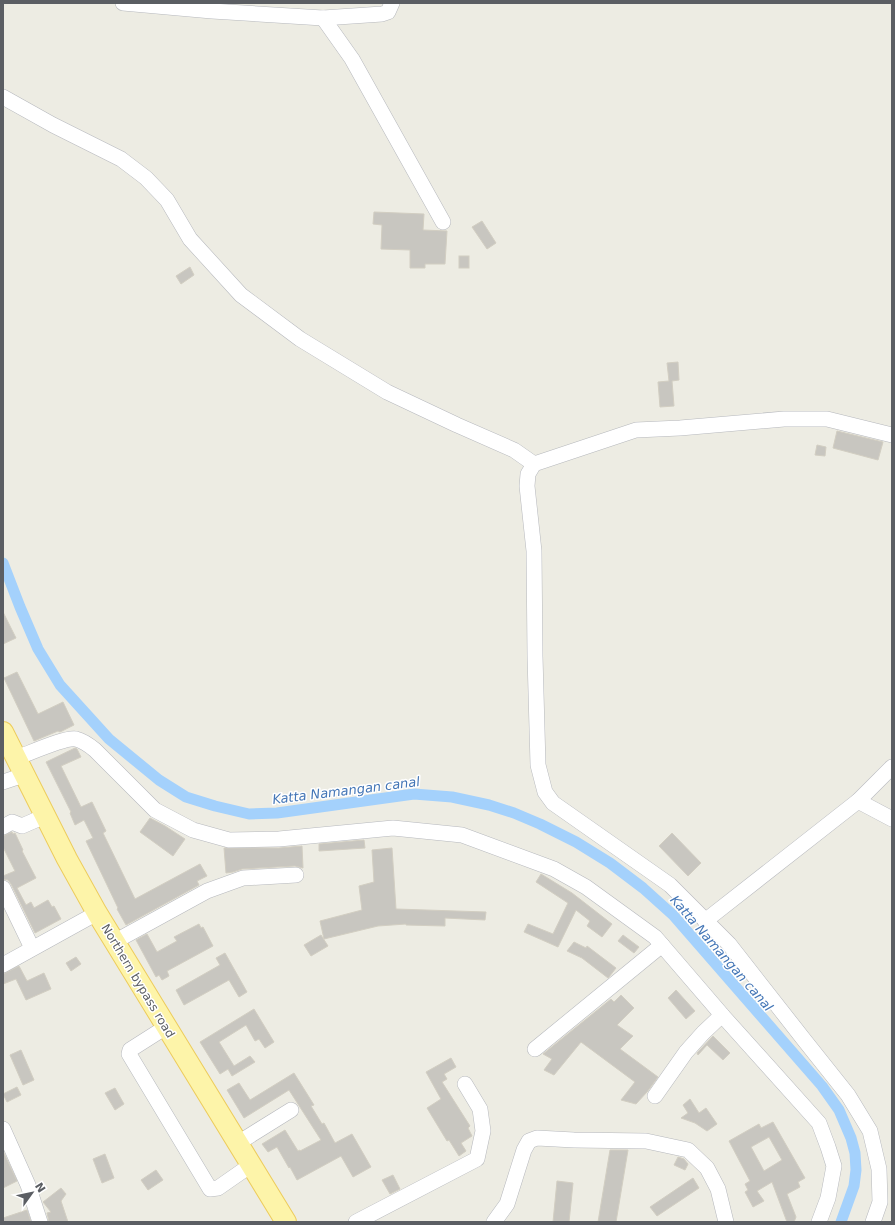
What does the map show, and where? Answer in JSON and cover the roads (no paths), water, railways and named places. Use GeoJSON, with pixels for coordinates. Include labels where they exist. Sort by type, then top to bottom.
{"type":"FeatureCollection","features":[{"type":"Feature","properties":{"kind":"main road","name":"Northern bypass road"},"geometry":{"type":"LineString","coordinates":[[3,732],[67,859],[97,913],[286,1222]]}},
{"type":"Feature","properties":{"kind":"street"},"geometry":{"type":"LineString","coordinates":[[123,3],[212,11],[323,18],[382,14],[388,12],[392,3]]}},
{"type":"Feature","properties":{"kind":"street"},"geometry":{"type":"LineString","coordinates":[[323,18],[352,59],[443,222]]}},
{"type":"Feature","properties":{"kind":"street"},"geometry":{"type":"LineString","coordinates":[[3,97],[53,125],[121,159],[146,178],[166,200],[190,239],[241,295],[300,339],[388,392],[514,450],[534,464]]}},
{"type":"Feature","properties":{"kind":"street"},"geometry":{"type":"LineString","coordinates":[[873,1222],[880,1202],[879,1169],[870,1131],[848,1094],[804,1041],[729,944],[670,885],[553,803],[545,792],[538,765],[534,551],[526,486],[528,474],[534,464],[636,430],[784,420],[827,419],[892,435]]}},
{"type":"Feature","properties":{"kind":"street"},"geometry":{"type":"LineString","coordinates":[[3,782],[20,766],[60,742],[74,739],[84,742],[95,750],[156,810],[193,830],[229,840],[279,839],[393,828],[462,835],[554,869],[586,887],[655,937],[722,1015],[819,1123],[834,1166],[828,1198],[820,1222]]}},
{"type":"Feature","properties":{"kind":"street"},"geometry":{"type":"LineString","coordinates":[[705,921],[858,801],[892,767]]}},
{"type":"Feature","properties":{"kind":"street"},"geometry":{"type":"LineString","coordinates":[[858,801],[892,820]]}},
{"type":"Feature","properties":{"kind":"street"},"geometry":{"type":"LineString","coordinates":[[3,827],[12,822],[22,826],[45,816]]}},
{"type":"Feature","properties":{"kind":"street"},"geometry":{"type":"LineString","coordinates":[[114,942],[207,891],[243,878],[296,875]]}},
{"type":"Feature","properties":{"kind":"street"},"geometry":{"type":"LineString","coordinates":[[3,888],[32,948]]}},
{"type":"Feature","properties":{"kind":"street"},"geometry":{"type":"LineString","coordinates":[[3,964],[97,913]]}},
{"type":"Feature","properties":{"kind":"street"},"geometry":{"type":"LineString","coordinates":[[535,1049],[662,945]]}},
{"type":"Feature","properties":{"kind":"street"},"geometry":{"type":"LineString","coordinates":[[655,1096],[686,1052],[703,1032],[722,1015]]}},
{"type":"Feature","properties":{"kind":"street"},"geometry":{"type":"LineString","coordinates":[[166,1027],[130,1050],[129,1054],[210,1189],[218,1188],[251,1165]]}},
{"type":"Feature","properties":{"kind":"street"},"geometry":{"type":"LineString","coordinates":[[356,1222],[477,1159],[483,1131],[480,1109],[465,1084]]}},
{"type":"Feature","properties":{"kind":"street"},"geometry":{"type":"LineString","coordinates":[[238,1143],[291,1110]]}},
{"type":"Feature","properties":{"kind":"street"},"geometry":{"type":"LineString","coordinates":[[3,1129],[28,1185],[40,1222]]}},
{"type":"Feature","properties":{"kind":"street"},"geometry":{"type":"LineString","coordinates":[[494,1222],[506,1204],[524,1150],[529,1141],[536,1138],[646,1141],[688,1150],[707,1168],[718,1189],[726,1222]]}},
{"type":"Feature","properties":{"kind":"waterway","name":"Katta Namangan canal"},"geometry":{"type":"LineString","coordinates":[[3,563],[38,649],[60,685],[109,739],[159,780],[186,797],[249,814],[277,813],[414,794],[452,797],[489,805],[514,813],[540,824],[576,842],[610,863],[643,888],[673,915],[822,1086],[839,1110],[851,1138],[855,1153],[856,1170],[854,1186],[841,1222]]}}]}
